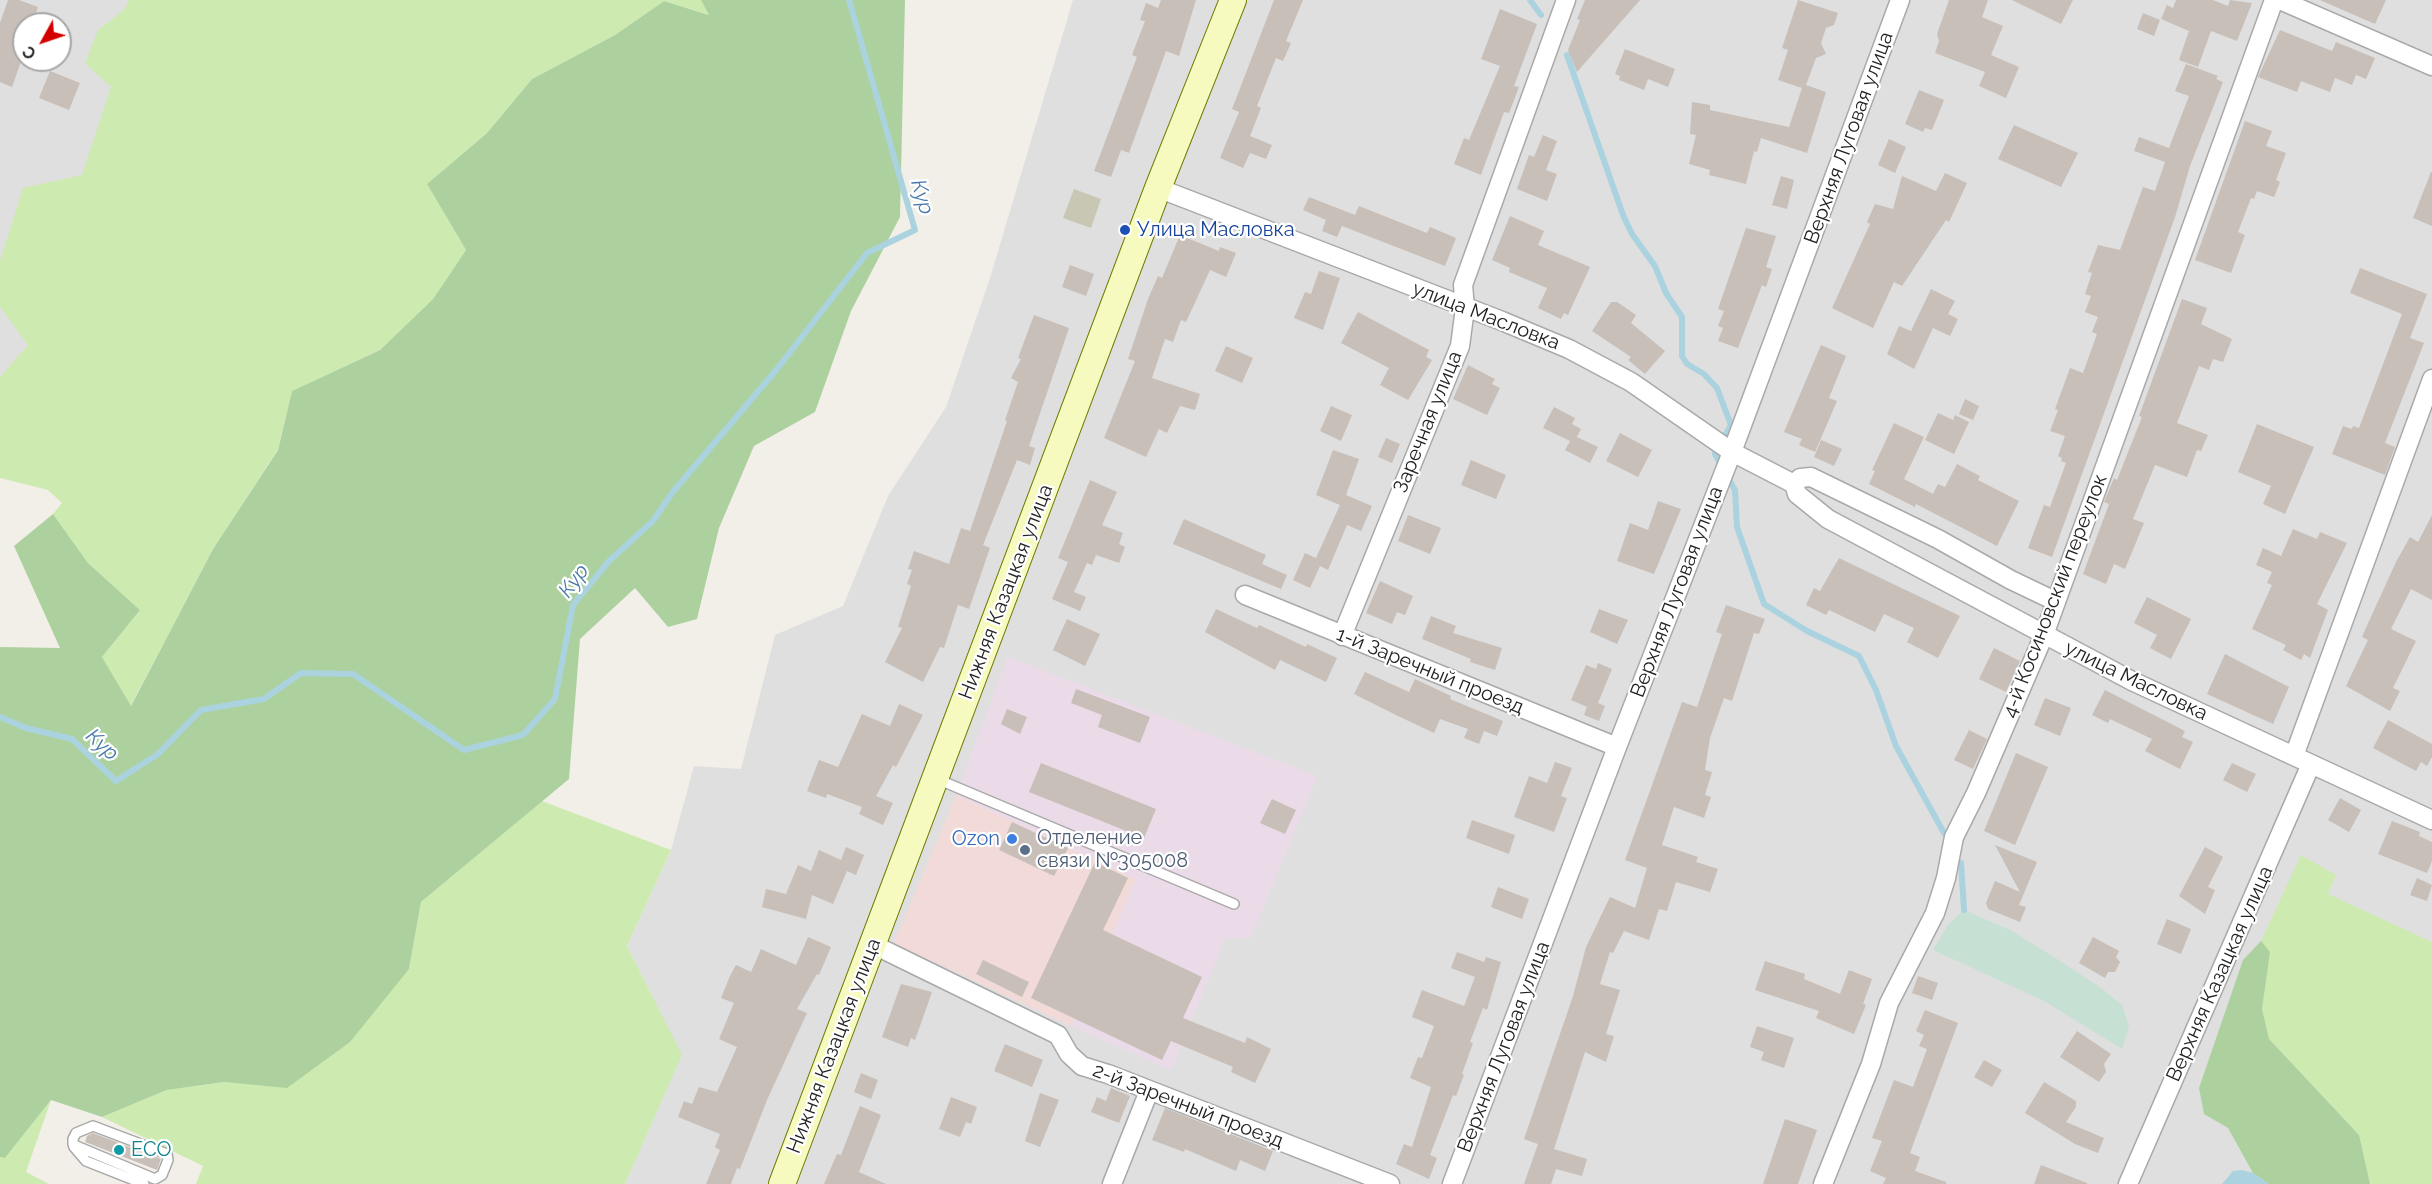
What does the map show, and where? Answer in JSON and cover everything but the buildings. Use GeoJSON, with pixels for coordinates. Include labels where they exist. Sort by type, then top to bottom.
{"type":"FeatureCollection","features":[{"type":"Feature","properties":{"kind":"street","name":"Нижняя Казацкая улица"},"geometry":{"type":"LineString","coordinates":[[782,1184],[1158,188],[1233,0]]}},
{"type":"Feature","properties":{"kind":"street","name":"Заречная улица"},"geometry":{"type":"LineString","coordinates":[[1342,636],[1460,346],[1465,308],[1463,285],[1566,0]]}},
{"type":"Feature","properties":{"kind":"street","name":"Верхняя Луговая улица"},"geometry":{"type":"LineString","coordinates":[[1452,1184],[1617,747],[1732,452],[1900,0]]}},
{"type":"Feature","properties":{"kind":"street","name":"4-й Косиновский переулок"},"geometry":{"type":"LineString","coordinates":[[1823,1184],[1871,1064],[1889,1003],[1935,912],[1946,878],[1954,837],[1976,794],[2044,635],[2274,0]]}},
{"type":"Feature","properties":{"kind":"street"},"geometry":{"type":"LineString","coordinates":[[2280,0],[2432,66]]}},
{"type":"Feature","properties":{"kind":"street","name":"улица Масловка"},"geometry":{"type":"LineString","coordinates":[[1158,188],[1569,349],[1631,382],[1732,452],[1794,484],[1797,494],[1828,519],[2132,681],[2432,820]]}},
{"type":"Feature","properties":{"kind":"street"},"geometry":{"type":"LineString","coordinates":[[2294,756],[2432,380]]}},
{"type":"Feature","properties":{"kind":"street"},"geometry":{"type":"LineString","coordinates":[[1794,484],[1800,478],[1811,477],[1821,481],[2055,601]]}},
{"type":"Feature","properties":{"kind":"street","name":"1-й Заречный проезд"},"geometry":{"type":"LineString","coordinates":[[1245,595],[1617,747]]}},
{"type":"Feature","properties":{"kind":"street","name":"Верхняя Казацкая улица"},"geometry":{"type":"LineString","coordinates":[[2128,1184],[2311,764]]}},
{"type":"Feature","properties":{"kind":"street","name":"2-й Заречный проезд"},"geometry":{"type":"LineString","coordinates":[[872,944],[1058,1035],[1069,1054],[1083,1066],[1390,1184]]}},
{"type":"Feature","properties":{"kind":"street"},"geometry":{"type":"LineString","coordinates":[[1112,1184],[1149,1090]]}},
{"type":"Feature","properties":{"kind":"lane"},"geometry":{"type":"LineString","coordinates":[[935,778],[1234,904]]}},
{"type":"Feature","properties":{"kind":"lane"},"geometry":{"type":"LineString","coordinates":[[74,1145],[156,1179],[162,1175],[168,1160],[164,1152],[93,1126],[76,1133],[74,1145],[86,1161],[144,1184]]}},
{"type":"Feature","properties":{"kind":"shaded area"},"geometry":{"type":"Polygon","coordinates":[[[0,0],[214,0],[0,403],[0,0]]]}},
{"type":"Feature","properties":{"kind":"shaded area"},"geometry":{"type":"Polygon","coordinates":[[[1073,0],[2432,0],[2432,1184],[625,1184],[681,1055],[627,946],[671,850],[694,766],[741,769],[775,635],[843,606],[888,496],[946,407],[990,278],[1073,0]]]}},
{"type":"Feature","properties":{"kind":"shaded area"},"geometry":{"type":"Polygon","coordinates":[[[1074,189],[1101,199],[1091,228],[1063,218],[1074,189]]]}},
{"type":"Feature","properties":{"kind":"shaded area"},"geometry":{"type":"Polygon","coordinates":[[[1008,657],[1317,776],[1251,938],[1225,939],[1171,1070],[1071,1026],[1136,879],[956,795],[1008,657]]]}},
{"type":"Feature","properties":{"kind":"shaded area"},"geometry":{"type":"Polygon","coordinates":[[[956,795],[1136,879],[1071,1026],[894,943],[956,795]]]}},
{"type":"Feature","properties":{"kind":"shaded area"},"geometry":{"type":"Polygon","coordinates":[[[1964,910],[2010,930],[2101,988],[2122,1005],[2129,1026],[2122,1049],[2046,1002],[1933,950],[1948,925],[1964,910]]]}},
{"type":"Feature","properties":{"kind":"green space"},"geometry":{"type":"Polygon","coordinates":[[[129,0],[701,0],[710,15],[664,1],[615,35],[532,79],[487,133],[427,184],[466,250],[433,299],[380,350],[292,391],[278,449],[213,549],[130,707],[102,657],[140,610],[88,563],[53,514],[62,503],[48,490],[0,478],[0,377],[28,345],[0,307],[0,261],[23,188],[82,175],[111,87],[85,63],[98,30],[125,9],[129,0]]]}},
{"type":"Feature","properties":{"kind":"green space"},"geometry":{"type":"Polygon","coordinates":[[[701,0],[905,0],[900,217],[851,311],[815,412],[754,446],[719,528],[697,619],[668,627],[635,588],[580,639],[569,779],[421,902],[409,969],[350,1042],[287,1088],[224,1082],[167,1090],[102,1117],[51,1100],[5,1158],[0,1157],[0,647],[60,648],[14,546],[53,514],[88,563],[140,610],[102,657],[131,706],[213,549],[278,450],[292,391],[380,350],[433,299],[466,250],[427,184],[487,133],[532,79],[615,35],[664,1],[709,15],[701,0]]]}},
{"type":"Feature","properties":{"kind":"green space"},"geometry":{"type":"Polygon","coordinates":[[[542,801],[671,850],[627,946],[682,1055],[625,1184],[196,1184],[203,1166],[102,1117],[167,1090],[224,1082],[287,1087],[409,969],[421,902],[542,801]]]}},
{"type":"Feature","properties":{"kind":"green space"},"geometry":{"type":"Polygon","coordinates":[[[2301,855],[2336,875],[2328,894],[2432,942],[2432,1184],[2370,1184],[2359,1135],[2269,1039],[2262,1009],[2269,952],[2261,941],[2301,855]]]}},
{"type":"Feature","properties":{"kind":"green space"},"geometry":{"type":"Polygon","coordinates":[[[2261,941],[2270,952],[2262,1009],[2269,1039],[2359,1135],[2370,1184],[2269,1184],[2253,1173],[2228,1128],[2204,1114],[2199,1088],[2243,960],[2261,941]]]}},
{"type":"Feature","properties":{"kind":"green space"},"geometry":{"type":"Polygon","coordinates":[[[51,1100],[26,1172],[49,1184],[0,1184],[0,1157],[5,1158],[51,1100]]]}},
{"type":"Feature","properties":{"kind":"water"},"geometry":{"type":"Polygon","coordinates":[[[2242,1170],[2253,1173],[2269,1184],[2222,1184],[2233,1171],[2242,1170]]]}},
{"type":"Feature","properties":{"kind":"waterway","name":"Кур"},"geometry":{"type":"LineString","coordinates":[[0,717],[26,728],[72,739],[116,781],[158,754],[201,710],[264,699],[301,673],[353,674],[464,750],[523,735],[555,699],[573,605],[609,561],[653,521],[672,493],[777,369],[867,253],[915,230],[849,0]]}},
{"type":"Feature","properties":{"kind":"waterway"},"geometry":{"type":"LineString","coordinates":[[1530,0],[1541,15]]}},
{"type":"Feature","properties":{"kind":"waterway"},"geometry":{"type":"LineString","coordinates":[[1567,55],[1623,215],[1632,234],[1655,266],[1666,293],[1682,317],[1682,356],[1687,364],[1704,374],[1717,388],[1731,425],[1715,454],[1722,467]]}},
{"type":"Feature","properties":{"kind":"waterway"},"geometry":{"type":"LineString","coordinates":[[1727,476],[1735,490],[1737,527],[1764,604],[1807,631],[1859,656],[1876,690],[1896,746],[1944,833]]}},
{"type":"Feature","properties":{"kind":"waterway"},"geometry":{"type":"LineString","coordinates":[[1961,863],[1964,910]]}},
{"type":"Feature","properties":{"kind":"place","name":"Улица Масловка"},"geometry":{"type":"Point","coordinates":[1125,230]}},
{"type":"Feature","properties":{"kind":"place","name":"Ozon"},"geometry":{"type":"Point","coordinates":[1012,839]}},
{"type":"Feature","properties":{"kind":"place","name":"Отделение связи №305008"},"geometry":{"type":"Point","coordinates":[1025,850]}},
{"type":"Feature","properties":{"kind":"place","name":"ECO"},"geometry":{"type":"Point","coordinates":[119,1150]}}]}
